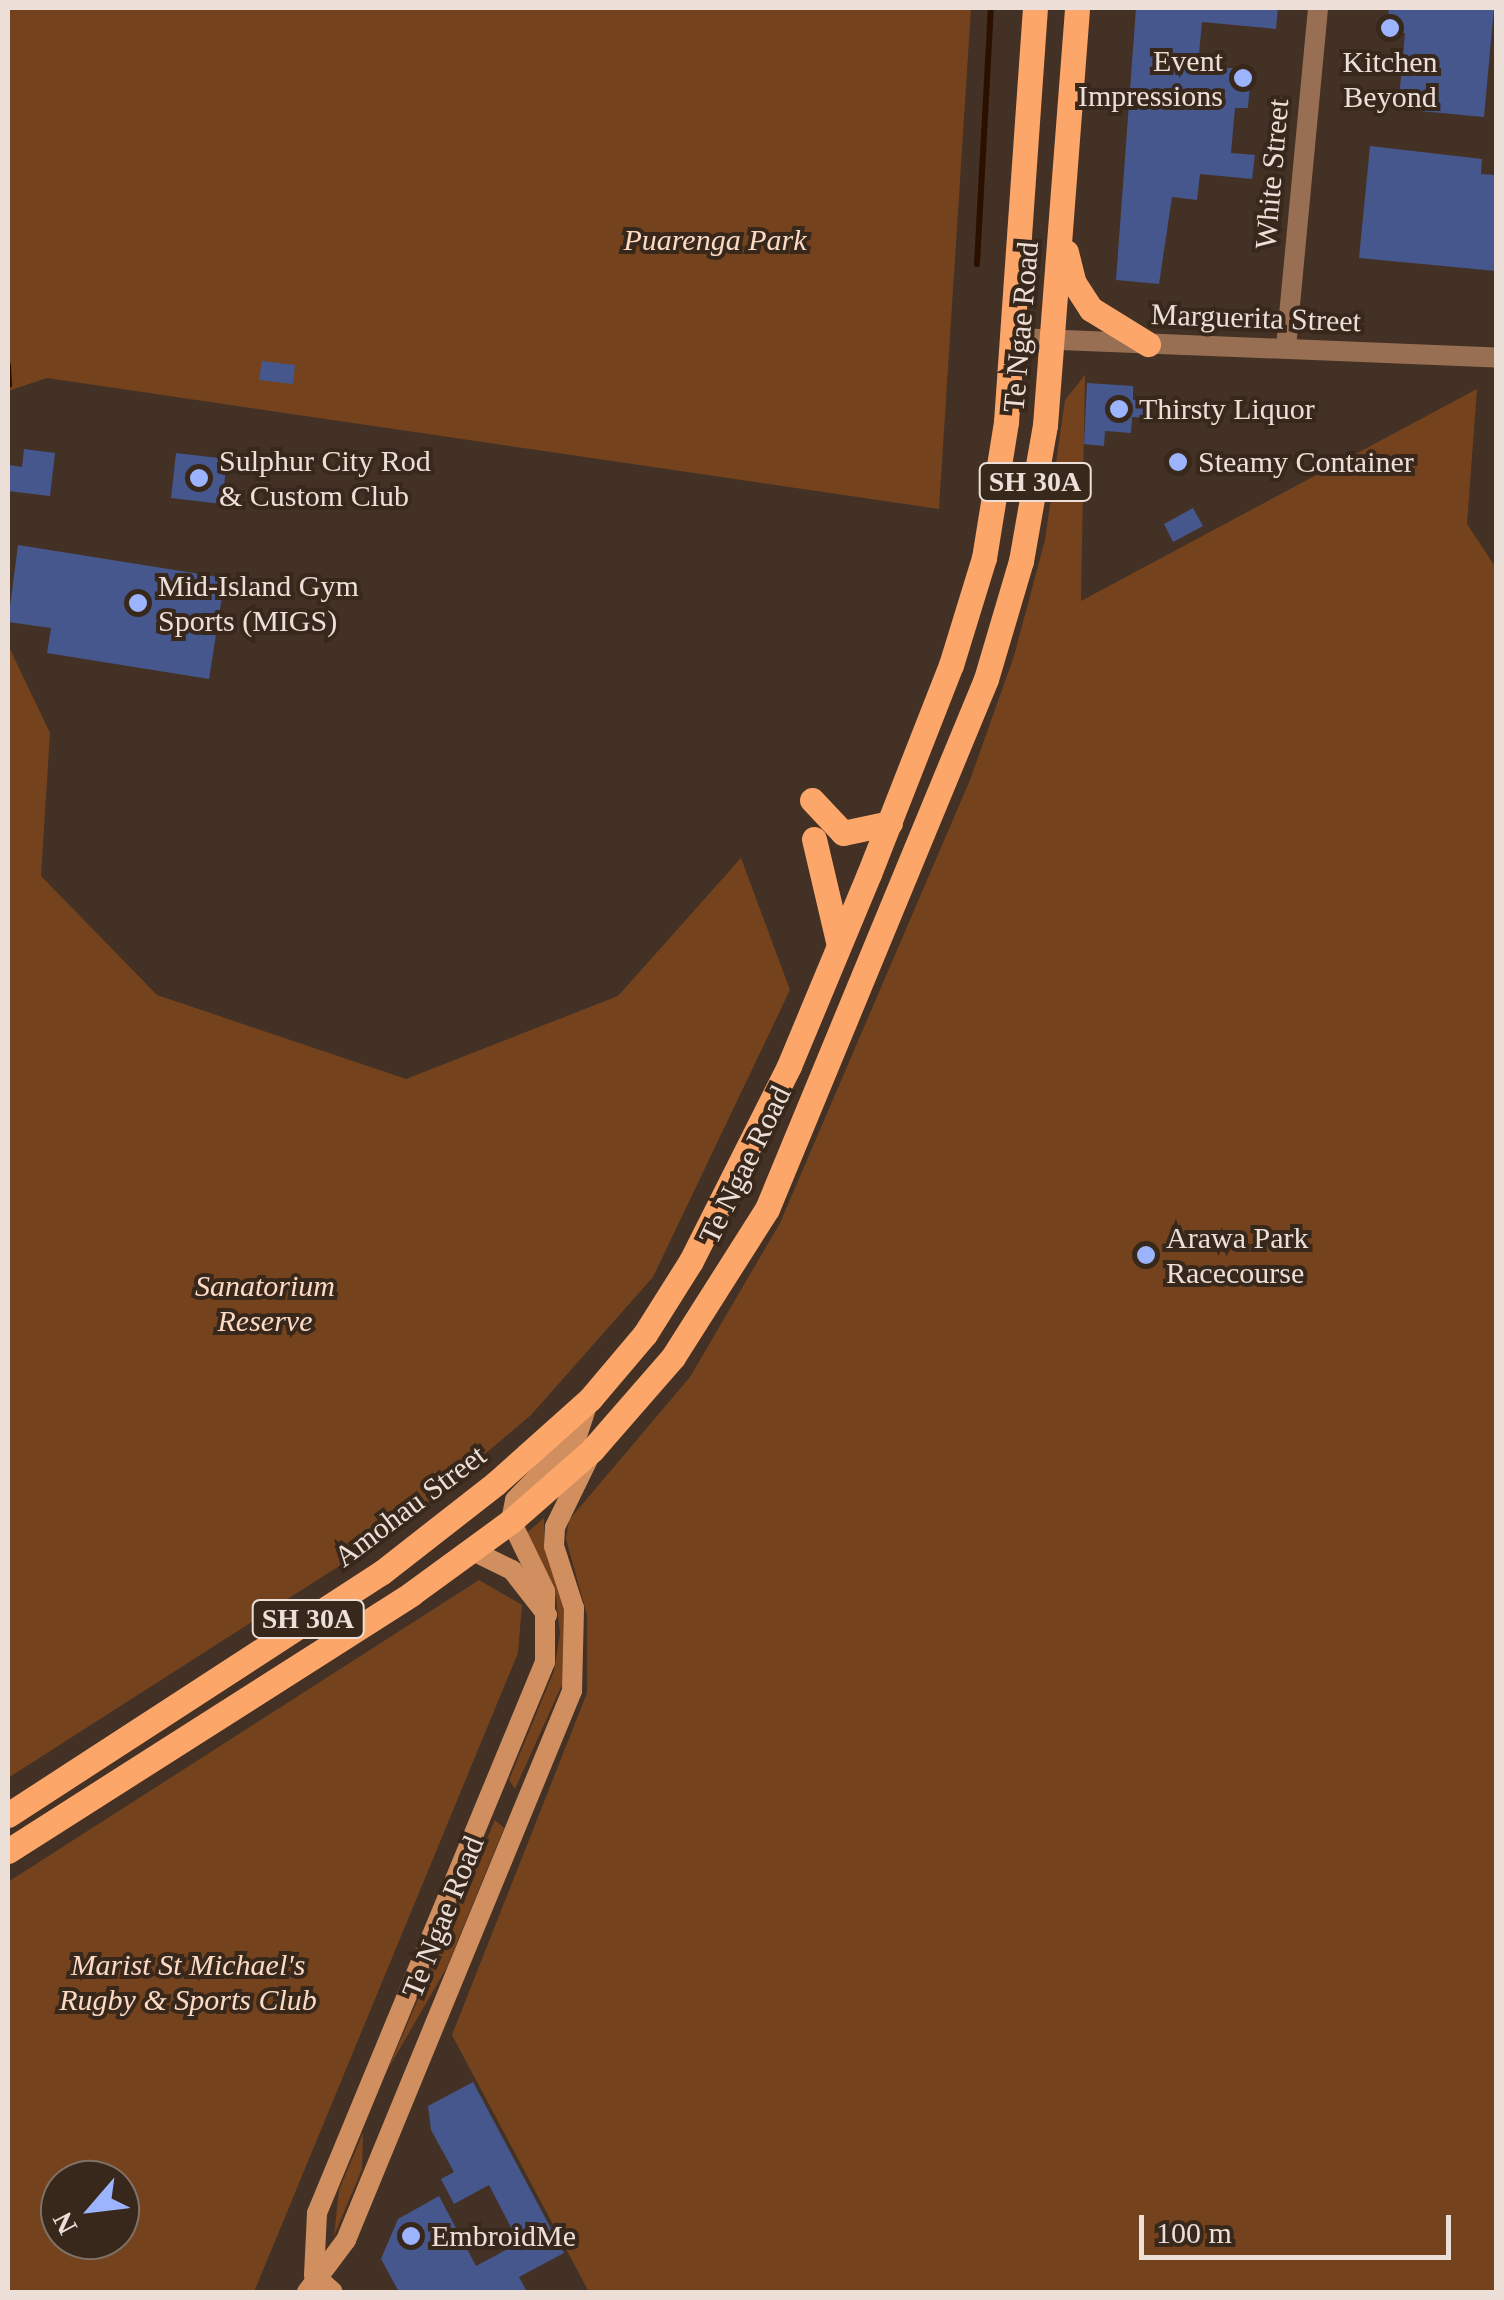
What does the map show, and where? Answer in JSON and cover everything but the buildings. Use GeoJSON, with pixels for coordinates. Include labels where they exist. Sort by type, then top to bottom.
{"type":"FeatureCollection","features":[{"type":"Feature","properties":{"kind":"main road","name":"Te Ngae Road"},"geometry":{"type":"LineString","coordinates":[[590,1398],[645,1334],[692,1260],[780,1084],[890,823],[984,558],[1013,338],[1035,8]]}},
{"type":"Feature","properties":{"kind":"main road","name":"Te Ngae Road"},"geometry":{"type":"LineString","coordinates":[[592,1450],[691,1333],[767,1209],[880,944],[1004,622],[1045,425],[1077,8]]}},
{"type":"Feature","properties":{"kind":"main road"},"geometry":{"type":"LineString","coordinates":[[1062,232],[1074,283],[1090,309],[1148,344]]}},
{"type":"Feature","properties":{"kind":"main road"},"geometry":{"type":"LineString","coordinates":[[812,800],[843,833],[890,823]]}},
{"type":"Feature","properties":{"kind":"main road"},"geometry":{"type":"LineString","coordinates":[[814,839],[839,946]]}},
{"type":"Feature","properties":{"kind":"main road","name":"Amohau Street"},"geometry":{"type":"LineString","coordinates":[[8,1815],[381,1573],[496,1483],[590,1398]]}},
{"type":"Feature","properties":{"kind":"main road","name":"SH 30A"},"geometry":{"type":"LineString","coordinates":[[8,1852],[471,1550],[592,1450]]}},
{"type":"Feature","properties":{"kind":"street","name":"White Street"},"geometry":{"type":"LineString","coordinates":[[1286,347],[1318,8]]}},
{"type":"Feature","properties":{"kind":"street","name":"Marguerita Street"},"geometry":{"type":"LineString","coordinates":[[1013,338],[1496,357]]}},
{"type":"Feature","properties":{"kind":"street","name":"Te Ngae Road"},"geometry":{"type":"LineString","coordinates":[[310,2284],[317,2213],[545,1662],[548,1617],[536,1564],[511,1520],[523,1486],[577,1436],[590,1398]]}},
{"type":"Feature","properties":{"kind":"street","name":"Te Ngae Road"},"geometry":{"type":"LineString","coordinates":[[310,2284],[346,2240],[572,1690],[574,1608],[554,1546],[555,1528],[592,1450]]}},
{"type":"Feature","properties":{"kind":"street"},"geometry":{"type":"LineString","coordinates":[[471,1550],[512,1570],[548,1617]]}},
{"type":"Feature","properties":{"kind":"street"},"geometry":{"type":"LineString","coordinates":[[488,1797],[522,1813]]}},
{"type":"Feature","properties":{"kind":"street"},"geometry":{"type":"LineString","coordinates":[[372,2078],[406,2091]]}},
{"type":"Feature","properties":{"kind":"street"},"geometry":{"type":"LineString","coordinates":[[310,2284],[333,2292]]}},
{"type":"Feature","properties":{"kind":"green space","name":"Puarenga Park"},"geometry":{"type":"Polygon","coordinates":[[[8,8],[971,8],[939,509],[47,378],[8,391],[8,8]]]}},
{"type":"Feature","properties":{"kind":"green space","name":"Arawa Park Racecourse"},"geometry":{"type":"Polygon","coordinates":[[[1085,375],[1081,601],[1477,389],[1467,524],[1496,568],[1496,2292],[589,2292],[452,2035],[587,1693],[587,1615],[566,1539],[569,1520],[690,1377],[780,1223],[970,780],[1014,656],[1045,540],[1065,400],[1085,375]]]}},
{"type":"Feature","properties":{"kind":"green space","name":"Sanatorium Reserve"},"geometry":{"type":"Polygon","coordinates":[[[8,645],[50,733],[41,876],[157,995],[406,1079],[618,996],[741,858],[790,990],[653,1277],[531,1415],[394,1531],[8,1778],[8,645]]]}},
{"type":"Feature","properties":{"kind":"green space"},"geometry":{"type":"Polygon","coordinates":[[[544,1518],[544,1547],[569,1601],[565,1678],[515,1789],[509,1780],[554,1671],[560,1634],[556,1598],[527,1533],[544,1518]]]}},
{"type":"Feature","properties":{"kind":"green space","name":"Marist St Michael's Rugby & Sports Club"},"geometry":{"type":"Polygon","coordinates":[[[479,1580],[522,1605],[518,1653],[254,2292],[8,2292],[8,1882],[479,1580]]]}},
{"type":"Feature","properties":{"kind":"green space"},"geometry":{"type":"Polygon","coordinates":[[[495,1820],[504,1828],[447,1967],[388,2069],[495,1820]]]}},
{"type":"Feature","properties":{"kind":"green space"},"geometry":{"type":"Polygon","coordinates":[[[363,2133],[362,2169],[334,2236],[339,2190],[363,2133]]]}},
{"type":"Feature","properties":{"kind":"waterway"},"geometry":{"type":"LineString","coordinates":[[977,264],[991,8]]}},
{"type":"Feature","properties":{"kind":"waterway"},"geometry":{"type":"LineString","coordinates":[[8,365],[9,385]]}},
{"type":"Feature","properties":{"kind":"place","name":"Kitchen Beyond"},"geometry":{"type":"Point","coordinates":[1390,28]}},
{"type":"Feature","properties":{"kind":"place","name":"Event Impressions"},"geometry":{"type":"Point","coordinates":[1243,78]}},
{"type":"Feature","properties":{"kind":"place","name":"Thirsty Liquor"},"geometry":{"type":"Point","coordinates":[1119,409]}},
{"type":"Feature","properties":{"kind":"place","name":"Steamy Container"},"geometry":{"type":"Point","coordinates":[1178,462]}},
{"type":"Feature","properties":{"kind":"place","name":"Sulphur City Rod & Custom Club"},"geometry":{"type":"Point","coordinates":[199,478]}},
{"type":"Feature","properties":{"kind":"place","name":"Mid-Island Gym Sports (MIGS)"},"geometry":{"type":"Point","coordinates":[138,603]}},
{"type":"Feature","properties":{"kind":"place","name":"Arawa Park Racecourse"},"geometry":{"type":"Point","coordinates":[1146,1255]}},
{"type":"Feature","properties":{"kind":"place","name":"EmbroidMe"},"geometry":{"type":"Point","coordinates":[411,2236]}}]}
